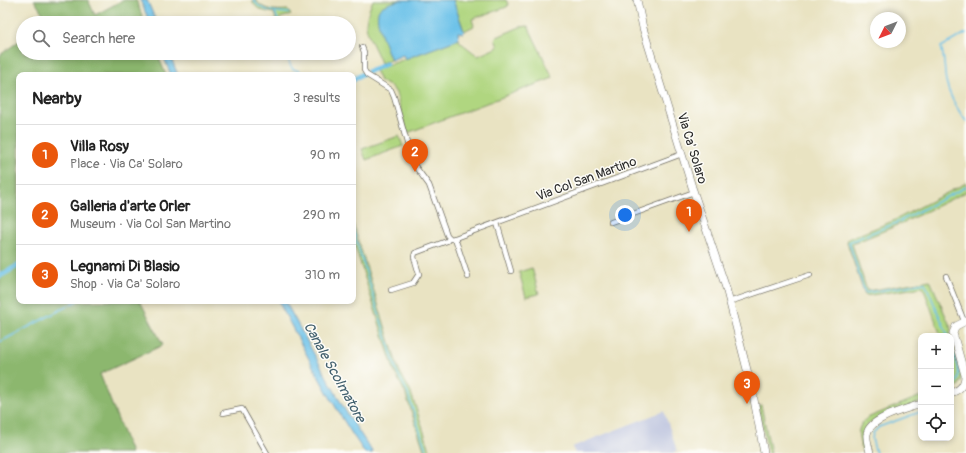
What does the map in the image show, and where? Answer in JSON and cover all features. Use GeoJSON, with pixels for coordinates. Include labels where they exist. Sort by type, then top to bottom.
{"type":"FeatureCollection","features":[{"type":"Feature","properties":{"kind":"street","name":"Via Ca' Solaro"},"geometry":{"type":"LineString","coordinates":[[637,0],[643,28],[729,302],[750,382],[764,453]]}},
{"type":"Feature","properties":{"kind":"street"},"geometry":{"type":"LineString","coordinates":[[362,47],[364,52],[364,70],[367,75],[391,90],[411,157],[418,171],[429,185],[449,238],[447,241],[415,253],[414,257],[419,274],[413,283],[391,290]]}},
{"type":"Feature","properties":{"kind":"street","name":"Via Col San Martino"},"geometry":{"type":"LineString","coordinates":[[449,238],[455,238],[497,223],[682,154]]}},
{"type":"Feature","properties":{"kind":"street"},"geometry":{"type":"LineString","coordinates":[[611,222],[694,192]]}},
{"type":"Feature","properties":{"kind":"street"},"geometry":{"type":"LineString","coordinates":[[497,223],[511,271]]}},
{"type":"Feature","properties":{"kind":"street"},"geometry":{"type":"LineString","coordinates":[[455,238],[468,277]]}},
{"type":"Feature","properties":{"kind":"street"},"geometry":{"type":"LineString","coordinates":[[729,302],[810,275]]}},
{"type":"Feature","properties":{"kind":"street"},"geometry":{"type":"LineString","coordinates":[[946,276],[965,321],[956,326],[953,333],[965,380],[961,387],[954,391]]}},
{"type":"Feature","properties":{"kind":"street"},"geometry":{"type":"LineString","coordinates":[[870,453],[867,434],[869,427],[872,424],[918,405]]}},
{"type":"Feature","properties":{"kind":"street"},"geometry":{"type":"LineString","coordinates":[[223,413],[242,409],[267,453]]}},
{"type":"Feature","properties":{"kind":"shaded area"},"geometry":{"type":"Polygon","coordinates":[[[664,411],[677,451],[673,453],[575,453],[572,447],[664,411]]]}},
{"type":"Feature","properties":{"kind":"green space"},"geometry":{"type":"Polygon","coordinates":[[[34,0],[88,0],[95,15],[123,0],[136,0],[142,16],[44,16],[34,0]]]}},
{"type":"Feature","properties":{"kind":"green space"},"geometry":{"type":"Polygon","coordinates":[[[252,0],[256,0],[259,4],[270,10],[288,10],[291,15],[275,16],[274,13],[264,11],[254,4],[252,0]]]}},
{"type":"Feature","properties":{"kind":"green space"},"geometry":{"type":"Polygon","coordinates":[[[373,0],[401,0],[382,7],[387,50],[391,60],[381,63],[370,39],[366,25],[367,15],[373,0]]]}},
{"type":"Feature","properties":{"kind":"green space"},"geometry":{"type":"Polygon","coordinates":[[[453,0],[506,0],[508,4],[507,7],[472,19],[474,26],[464,31],[453,0]]]}},
{"type":"Feature","properties":{"kind":"green space"},"geometry":{"type":"Polygon","coordinates":[[[528,26],[553,78],[407,133],[396,93],[392,87],[380,81],[375,70],[459,39],[460,42],[478,56],[498,47],[495,39],[497,37],[520,27],[528,26]]]}},
{"type":"Feature","properties":{"kind":"green space"},"geometry":{"type":"Polygon","coordinates":[[[16,43],[16,60],[160,60],[165,72],[16,72],[16,304],[142,304],[163,345],[100,374],[131,453],[0,453],[0,55],[16,43]]]}},
{"type":"Feature","properties":{"kind":"green space"},"geometry":{"type":"Polygon","coordinates":[[[399,136],[403,146],[366,160],[362,149],[399,136]]]}},
{"type":"Feature","properties":{"kind":"green space"},"geometry":{"type":"Polygon","coordinates":[[[966,183],[966,192],[898,225],[852,244],[867,291],[930,280],[951,328],[950,333],[940,333],[923,287],[865,296],[847,242],[848,239],[893,221],[966,183]]]}},
{"type":"Feature","properties":{"kind":"green space"},"geometry":{"type":"Polygon","coordinates":[[[356,234],[399,371],[410,390],[431,453],[425,453],[405,392],[395,373],[356,250],[356,234]]]}},
{"type":"Feature","properties":{"kind":"green space"},"geometry":{"type":"Polygon","coordinates":[[[532,268],[539,294],[526,297],[519,272],[532,268]]]}},
{"type":"Feature","properties":{"kind":"green space"},"geometry":{"type":"Polygon","coordinates":[[[954,350],[962,379],[959,385],[954,389],[954,350]]]}},
{"type":"Feature","properties":{"kind":"green space"},"geometry":{"type":"Polygon","coordinates":[[[918,397],[918,403],[880,417],[872,421],[867,426],[863,437],[867,453],[863,453],[859,439],[859,430],[860,426],[867,418],[918,397]]]}},
{"type":"Feature","properties":{"kind":"green space"},"geometry":{"type":"Polygon","coordinates":[[[761,405],[771,453],[768,453],[758,406],[761,405]]]}},
{"type":"Feature","properties":{"kind":"water"},"geometry":{"type":"Polygon","coordinates":[[[140,0],[147,0],[154,16],[147,16],[140,0]]]}},
{"type":"Feature","properties":{"kind":"water"},"geometry":{"type":"Polygon","coordinates":[[[401,0],[453,0],[464,31],[463,33],[458,32],[459,39],[405,59],[403,55],[391,60],[379,27],[378,14],[379,10],[383,6],[401,0]]]}},
{"type":"Feature","properties":{"kind":"water"},"geometry":{"type":"Polygon","coordinates":[[[165,60],[172,60],[177,72],[170,72],[165,60]]]}},
{"type":"Feature","properties":{"kind":"water"},"geometry":{"type":"Polygon","coordinates":[[[280,304],[287,304],[345,410],[373,453],[365,453],[319,378],[280,304]]]}},
{"type":"Feature","properties":{"kind":"waterway"},"geometry":{"type":"LineString","coordinates":[[254,0],[260,7],[265,9],[274,12],[289,13]]}},
{"type":"Feature","properties":{"kind":"waterway"},"geometry":{"type":"LineString","coordinates":[[275,12],[276,16]]}},
{"type":"Feature","properties":{"kind":"waterway"},"geometry":{"type":"LineString","coordinates":[[966,33],[941,47],[949,92],[966,121]]}},
{"type":"Feature","properties":{"kind":"waterway"},"geometry":{"type":"LineString","coordinates":[[289,60],[293,69],[302,72]]}},
{"type":"Feature","properties":{"kind":"waterway"},"geometry":{"type":"LineString","coordinates":[[369,71],[386,64]]}},
{"type":"Feature","properties":{"kind":"waterway"},"geometry":{"type":"LineString","coordinates":[[356,78],[363,74]]}},
{"type":"Feature","properties":{"kind":"waterway"},"geometry":{"type":"LineString","coordinates":[[947,333],[925,283],[865,293],[849,242],[896,223],[966,187]]}},
{"type":"Feature","properties":{"kind":"waterway"},"geometry":{"type":"LineString","coordinates":[[356,240],[397,372],[407,391],[427,453]]}},
{"type":"Feature","properties":{"kind":"waterway"},"geometry":{"type":"LineString","coordinates":[[0,276],[16,267]]}},
{"type":"Feature","properties":{"kind":"waterway"},"geometry":{"type":"LineString","coordinates":[[0,342],[71,304]]}},
{"type":"Feature","properties":{"kind":"waterway"},"geometry":{"type":"LineString","coordinates":[[954,354],[959,374],[958,380],[954,385]]}},
{"type":"Feature","properties":{"kind":"waterway"},"geometry":{"type":"LineString","coordinates":[[876,453],[872,439],[873,433],[879,427],[918,413]]}},
{"type":"Feature","properties":{"kind":"place","name":"Galleria d'arte Orler"},"geometry":{"type":"Point","coordinates":[415,172]}},
{"type":"Feature","properties":{"kind":"place","name":"Villa Rosy"},"geometry":{"type":"Point","coordinates":[689,232]}},
{"type":"Feature","properties":{"kind":"place","name":"Legnami Di Blasio"},"geometry":{"type":"Point","coordinates":[747,404]}},
{"type":"Feature","properties":{"kind":"water label","name":"Canale Scolmatore"},"geometry":{"type":"Point","coordinates":[335,372]}}]}
